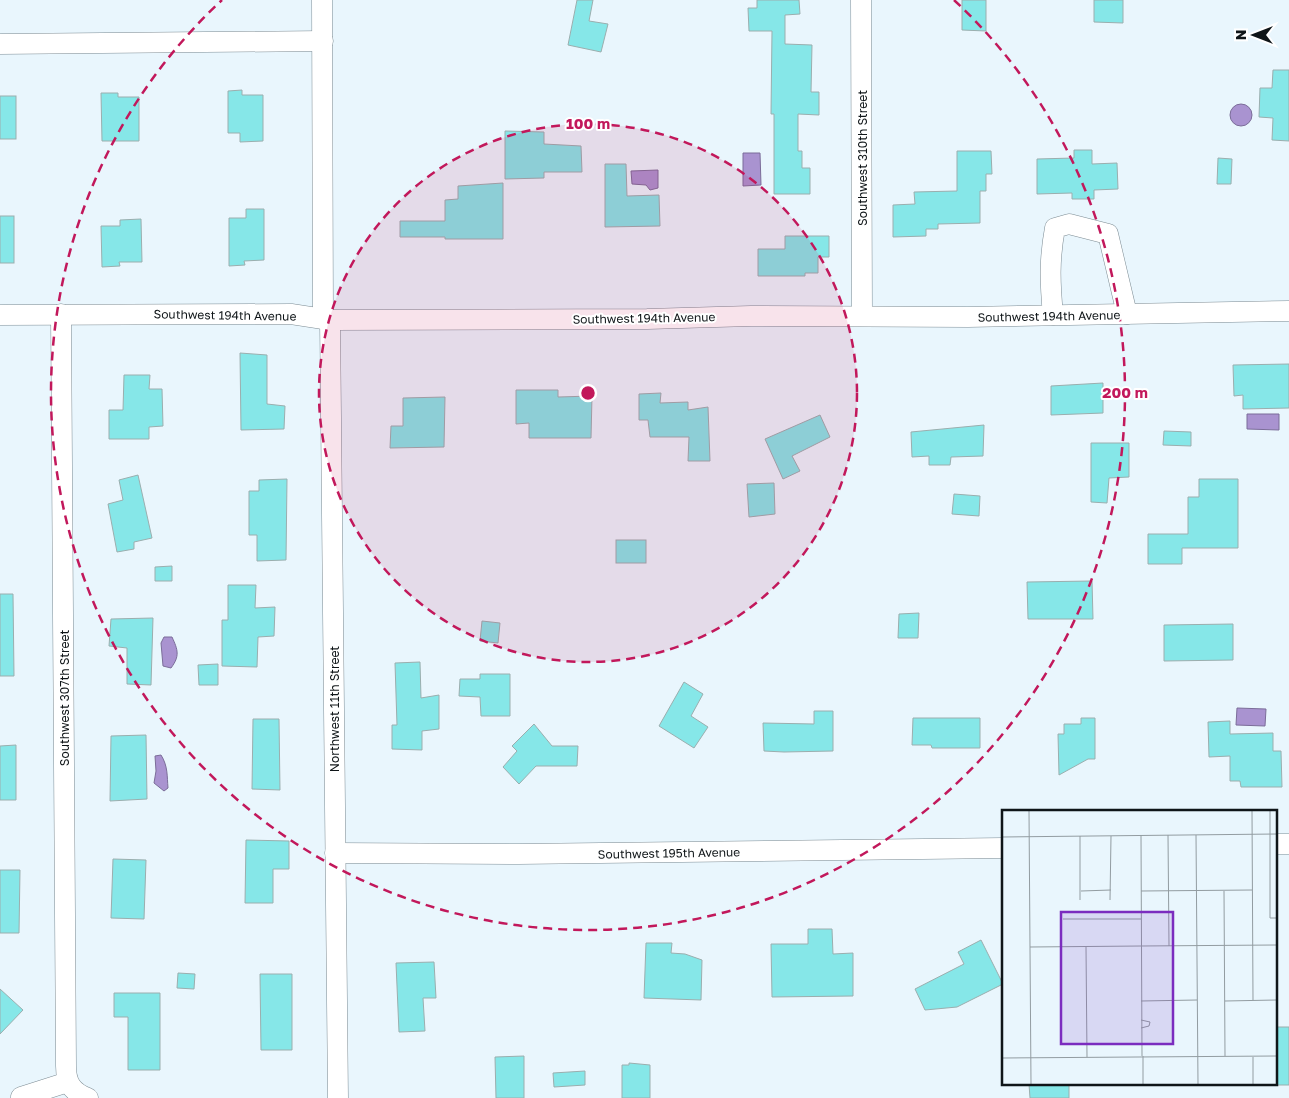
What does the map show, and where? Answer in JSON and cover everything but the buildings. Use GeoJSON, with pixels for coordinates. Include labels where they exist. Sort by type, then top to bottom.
{"type":"FeatureCollection","features":[{"type":"Feature","properties":{"kind":"street","name":"Northwest 11th Street"},"geometry":{"type":"LineString","coordinates":[[322,0],[338,1098]]}},
{"type":"Feature","properties":{"kind":"street","name":"Southwest 310th Street"},"geometry":{"type":"LineString","coordinates":[[861,0],[862,316]]}},
{"type":"Feature","properties":{"kind":"street"},"geometry":{"type":"LineString","coordinates":[[0,44],[323,41]]}},
{"type":"Feature","properties":{"kind":"street"},"geometry":{"type":"LineString","coordinates":[[1053,315],[1050,252],[1056,228],[1069,224],[1108,234],[1127,314]]}},
{"type":"Feature","properties":{"kind":"street","name":"Southwest 194th Avenue"},"geometry":{"type":"LineString","coordinates":[[0,315],[291,314],[326,319],[647,319],[751,316],[903,317],[1289,311]]}},
{"type":"Feature","properties":{"kind":"street","name":"Southwest 307th Street"},"geometry":{"type":"LineString","coordinates":[[61,314],[65,1054],[68,1082]]}},
{"type":"Feature","properties":{"kind":"street"},"geometry":{"type":"LineString","coordinates":[[1276,844],[1289,844]]}},
{"type":"Feature","properties":{"kind":"street","name":"Southwest 195th Avenue"},"geometry":{"type":"LineString","coordinates":[[335,853],[519,854],[1002,848]]}},
{"type":"Feature","properties":{"kind":"street"},"geometry":{"type":"LineString","coordinates":[[21,1097],[68,1082],[75,1092],[88,1098]]}},
{"type":"Feature","properties":{"kind":"shaded area"},"geometry":{"type":"Polygon","coordinates":[[[1241,104],[1251,111],[1252,115],[1245,125],[1241,126],[1231,119],[1230,115],[1237,105],[1241,104]]]}},
{"type":"Feature","properties":{"kind":"shaded area"},"geometry":{"type":"Polygon","coordinates":[[[743,153],[760,153],[761,185],[743,186],[743,153]]]}},
{"type":"Feature","properties":{"kind":"shaded area"},"geometry":{"type":"Polygon","coordinates":[[[658,170],[658,188],[650,190],[646,185],[632,184],[631,171],[658,170]]]}},
{"type":"Feature","properties":{"kind":"shaded area"},"geometry":{"type":"Polygon","coordinates":[[[1247,414],[1279,414],[1279,430],[1247,429],[1247,414]]]}},
{"type":"Feature","properties":{"kind":"shaded area"},"geometry":{"type":"Polygon","coordinates":[[[164,637],[172,637],[177,649],[176,660],[171,668],[163,666],[161,643],[164,637]]]}},
{"type":"Feature","properties":{"kind":"shaded area"},"geometry":{"type":"Polygon","coordinates":[[[1237,708],[1266,709],[1265,726],[1236,725],[1237,708]]]}},
{"type":"Feature","properties":{"kind":"shaded area"},"geometry":{"type":"Polygon","coordinates":[[[161,755],[165,763],[167,775],[168,788],[164,791],[154,783],[156,771],[155,756],[161,755]]]}}]}
